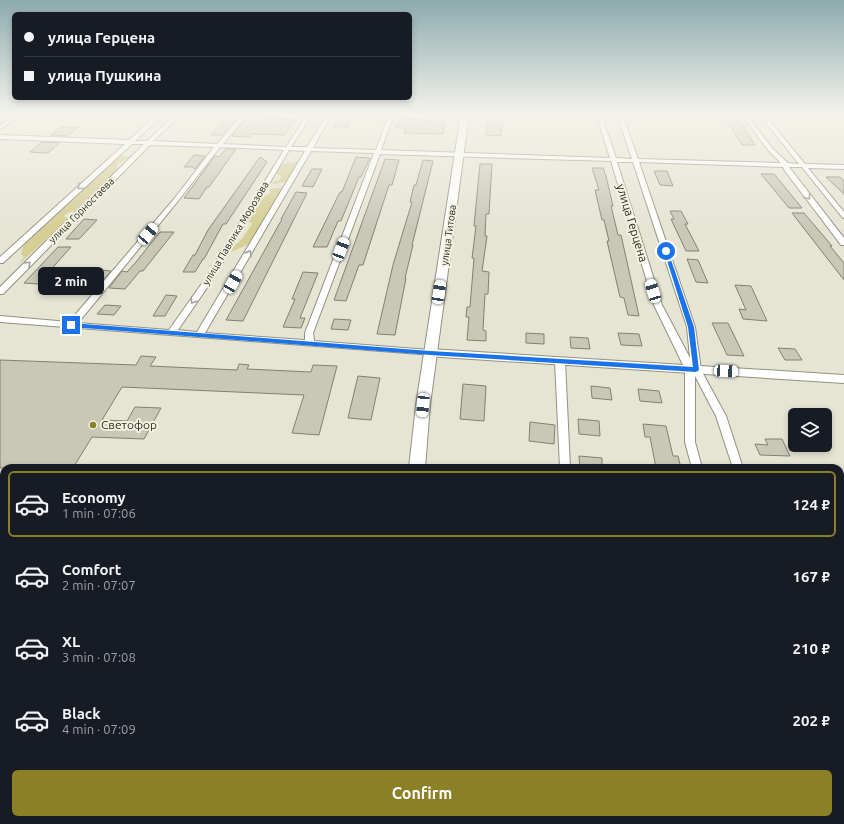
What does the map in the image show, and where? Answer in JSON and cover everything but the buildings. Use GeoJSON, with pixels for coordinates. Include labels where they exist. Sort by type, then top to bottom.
{"type":"FeatureCollection","features":[{"type":"Feature","properties":{"kind":"main road","name":"улица Титова"},"geometry":{"type":"LineString","coordinates":[[417,464],[423,405],[459,155]]}},
{"type":"Feature","properties":{"kind":"main road"},"geometry":{"type":"LineString","coordinates":[[411,464],[419,451]]}},
{"type":"Feature","properties":{"kind":"street","name":"улица Горностаева"},"geometry":{"type":"LineString","coordinates":[[0,261],[117,152]]}},
{"type":"Feature","properties":{"kind":"street","name":"улица Горностаева"},"geometry":{"type":"LineString","coordinates":[[0,292],[139,152]]}},
{"type":"Feature","properties":{"kind":"street"},"geometry":{"type":"LineString","coordinates":[[71,325],[176,200],[213,152]]}},
{"type":"Feature","properties":{"kind":"street","name":"улица Павлика Морозова"},"geometry":{"type":"LineString","coordinates":[[172,332],[219,263],[283,152]]}},
{"type":"Feature","properties":{"kind":"street","name":"улица Павлика Морозова"},"geometry":{"type":"LineString","coordinates":[[200,334],[308,152]]}},
{"type":"Feature","properties":{"kind":"street"},"geometry":{"type":"LineString","coordinates":[[310,342],[310,333],[378,152]]}},
{"type":"Feature","properties":{"kind":"street"},"geometry":{"type":"LineString","coordinates":[[390,152],[844,167]]}},
{"type":"Feature","properties":{"kind":"street","name":"улица Герцена"},"geometry":{"type":"LineString","coordinates":[[610,152],[658,306],[685,357],[721,416],[737,464]]}},
{"type":"Feature","properties":{"kind":"street","name":"улица Герцена"},"geometry":{"type":"LineString","coordinates":[[633,152],[691,327],[693,369],[690,442],[696,464]]}},
{"type":"Feature","properties":{"kind":"street"},"geometry":{"type":"LineString","coordinates":[[773,152],[786,165],[787,170],[844,243]]}},
{"type":"Feature","properties":{"kind":"street"},"geometry":{"type":"LineString","coordinates":[[791,152],[844,216]]}},
{"type":"Feature","properties":{"kind":"street"},"geometry":{"type":"LineString","coordinates":[[833,229],[844,230]]}},
{"type":"Feature","properties":{"kind":"street"},"geometry":{"type":"LineString","coordinates":[[0,319],[310,342],[430,353],[844,379]]}},
{"type":"Feature","properties":{"kind":"street"},"geometry":{"type":"LineString","coordinates":[[560,361],[565,464]]}},
{"type":"Feature","properties":{"kind":"shaded area"},"geometry":{"type":"Polygon","coordinates":[[[120,156],[130,157],[117,165],[118,169],[74,211],[67,213],[64,216],[68,219],[18,265],[24,257],[21,254],[23,246],[93,178],[120,156]]]}},
{"type":"Feature","properties":{"kind":"shaded area"},"geometry":{"type":"Polygon","coordinates":[[[285,163],[299,163],[286,182],[273,184],[272,182],[280,180],[281,176],[277,174],[278,167],[285,163]]]}},
{"type":"Feature","properties":{"kind":"shaded area"},"geometry":{"type":"Polygon","coordinates":[[[275,188],[283,188],[251,243],[231,252],[232,248],[242,239],[252,224],[248,220],[251,211],[257,208],[257,202],[261,197],[270,194],[270,190],[275,188]]]}},
{"type":"Feature","properties":{"kind":"place","name":"Светофор"},"geometry":{"type":"Point","coordinates":[93,425]}},
{"type":"Feature","properties":{"kind":"route"},"geometry":{"type":"LineString","coordinates":[[71,325],[310,342],[430,353],[696,370],[691,327],[666,251]]}}]}
